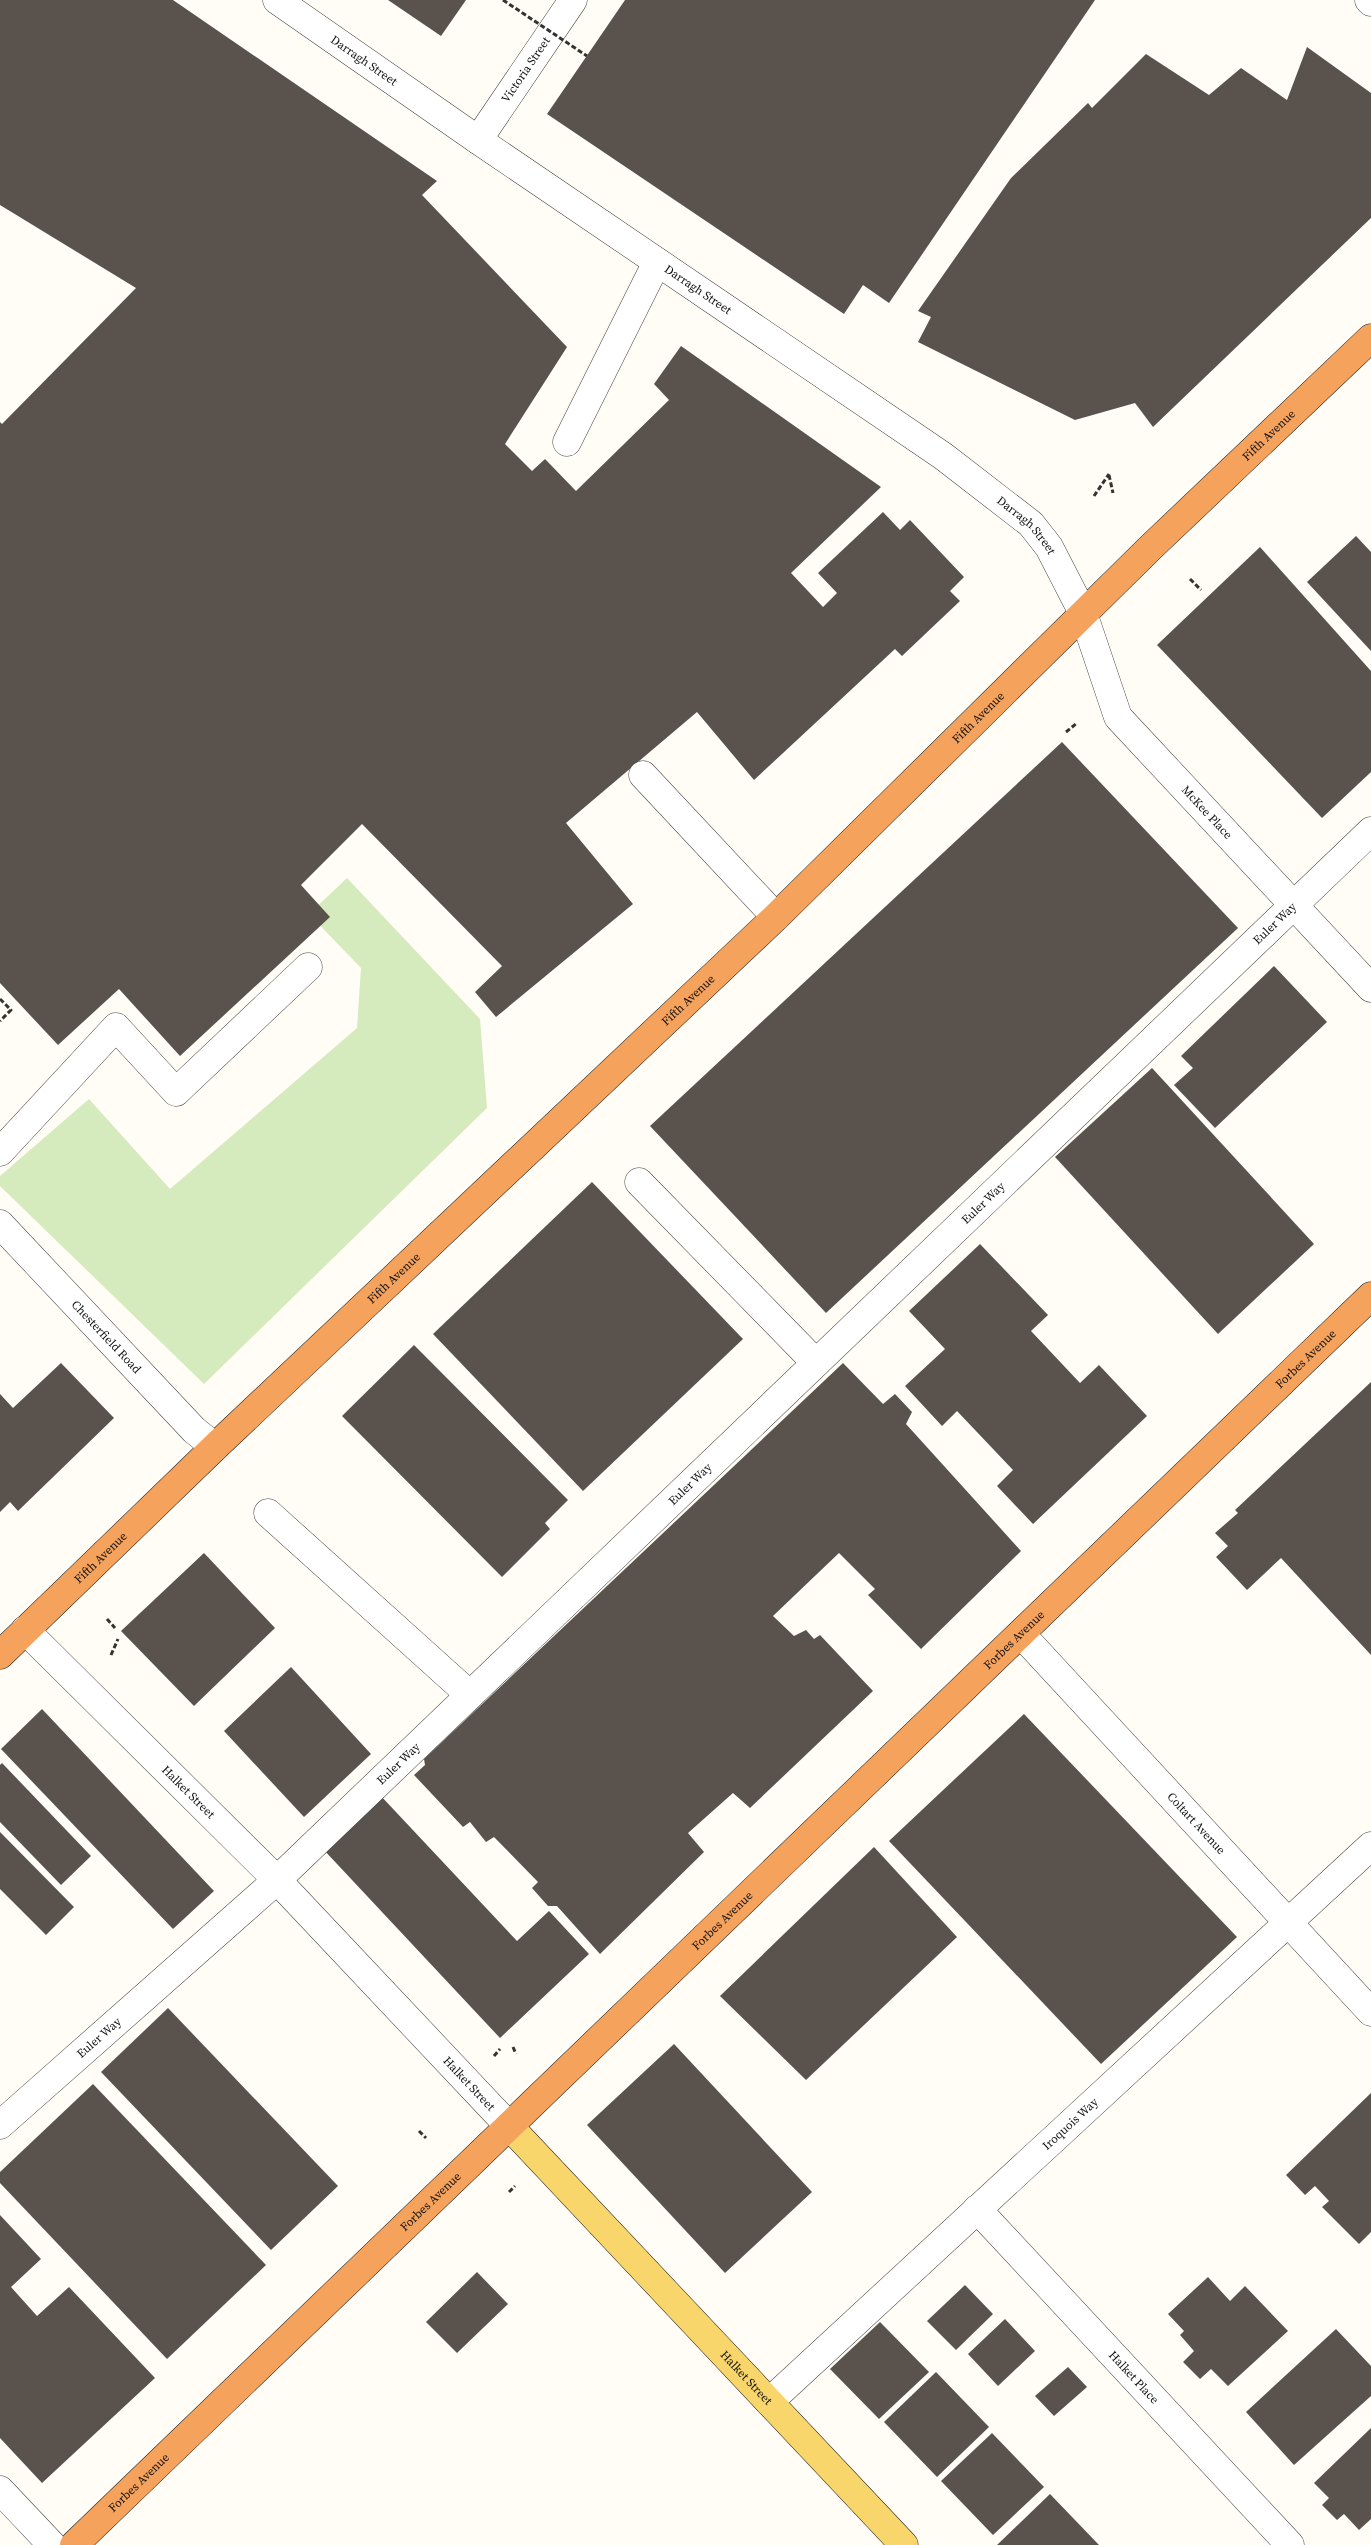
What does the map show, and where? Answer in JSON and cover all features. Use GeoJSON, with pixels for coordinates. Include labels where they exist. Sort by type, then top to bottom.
{"type":"FeatureCollection","features":[{"type":"Feature","properties":{"kind":"highway","name":"Fifth Avenue"},"geometry":{"type":"LineString","coordinates":[[0,1655],[215,1447],[776,917],[1083,613],[1371,338]]}},
{"type":"Feature","properties":{"kind":"highway","name":"Forbes Avenue"},"geometry":{"type":"LineString","coordinates":[[74,2545],[1371,1296]]}},
{"type":"Feature","properties":{"kind":"main road","name":"Halket Street"},"geometry":{"type":"LineString","coordinates":[[509,2126],[904,2545]]}},
{"type":"Feature","properties":{"kind":"street","name":"Darragh Street"},"geometry":{"type":"LineString","coordinates":[[277,0],[478,140],[943,456],[1031,524],[1049,547],[1083,613]]}},
{"type":"Feature","properties":{"kind":"street","name":"Victoria Street"},"geometry":{"type":"LineString","coordinates":[[478,140],[573,0]]}},
{"type":"Feature","properties":{"kind":"street"},"geometry":{"type":"LineString","coordinates":[[567,442],[657,262]]}},
{"type":"Feature","properties":{"kind":"street","name":"McKee Place"},"geometry":{"type":"LineString","coordinates":[[1083,613],[1118,717],[1371,988]]}},
{"type":"Feature","properties":{"kind":"street"},"geometry":{"type":"LineString","coordinates":[[643,775],[776,917]]}},
{"type":"Feature","properties":{"kind":"street","name":"Euler Way"},"geometry":{"type":"LineString","coordinates":[[0,2126],[277,1880],[1371,831]]}},
{"type":"Feature","properties":{"kind":"street"},"geometry":{"type":"LineString","coordinates":[[0,1152],[116,1027],[176,1092],[308,967]]}},
{"type":"Feature","properties":{"kind":"street"},"geometry":{"type":"LineString","coordinates":[[640,1182],[816,1363]]}},
{"type":"Feature","properties":{"kind":"street","name":"Chesterfield Road"},"geometry":{"type":"LineString","coordinates":[[0,1224],[194,1430],[215,1447]]}},
{"type":"Feature","properties":{"kind":"street"},"geometry":{"type":"LineString","coordinates":[[268,1513],[470,1695]]}},
{"type":"Feature","properties":{"kind":"street","name":"Halket Street"},"geometry":{"type":"LineString","coordinates":[[25,1630],[277,1880],[509,2126]]}},
{"type":"Feature","properties":{"kind":"street","name":"Coltart Avenue"},"geometry":{"type":"LineString","coordinates":[[1021,1634],[1288,1925],[1371,2012]]}},
{"type":"Feature","properties":{"kind":"street","name":"Iroquois Way"},"geometry":{"type":"LineString","coordinates":[[769,2402],[1288,1925],[1371,1846]]}},
{"type":"Feature","properties":{"kind":"street","name":"Halket Place"},"geometry":{"type":"LineString","coordinates":[[977,2209],[1290,2545]]}},
{"type":"Feature","properties":{"kind":"street"},"geometry":{"type":"LineString","coordinates":[[0,2490],[52,2545]]}},
{"type":"Feature","properties":{"kind":"path"},"geometry":{"type":"LineString","coordinates":[[504,0],[587,56]]}},
{"type":"Feature","properties":{"kind":"path"},"geometry":{"type":"LineString","coordinates":[[1094,496],[1109,474],[1113,493]]}},
{"type":"Feature","properties":{"kind":"path"},"geometry":{"type":"LineString","coordinates":[[1190,579],[1201,590]]}},
{"type":"Feature","properties":{"kind":"path"},"geometry":{"type":"LineString","coordinates":[[1066,732],[1077,723]]}},
{"type":"Feature","properties":{"kind":"path"},"geometry":{"type":"LineString","coordinates":[[0,999],[11,1010],[0,1021]]}},
{"type":"Feature","properties":{"kind":"path"},"geometry":{"type":"LineString","coordinates":[[107,1619],[115,1628]]}},
{"type":"Feature","properties":{"kind":"path"},"geometry":{"type":"LineString","coordinates":[[111,1655],[118,1639]]}},
{"type":"Feature","properties":{"kind":"path"},"geometry":{"type":"LineString","coordinates":[[513,2047],[516,2054]]}},
{"type":"Feature","properties":{"kind":"path"},"geometry":{"type":"LineString","coordinates":[[493,2058],[500,2049]]}},
{"type":"Feature","properties":{"kind":"path"},"geometry":{"type":"LineString","coordinates":[[419,2131],[426,2138]]}},
{"type":"Feature","properties":{"kind":"green space"},"geometry":{"type":"Polygon","coordinates":[[[347,878],[480,1019],[487,1108],[204,1384],[0,1186],[0,1176],[89,1099],[170,1189],[357,1028],[361,968],[309,914],[347,878]]]}},
{"type":"Feature","properties":{"kind":"building"},"geometry":{"type":"Polygon","coordinates":[[[0,0],[173,0],[437,181],[422,195],[567,347],[505,444],[532,471],[545,459],[576,491],[669,400],[654,384],[681,346],[881,487],[791,573],[823,607],[837,593],[818,573],[883,512],[900,530],[910,520],[964,577],[950,591],[960,601],[902,656],[895,649],[754,780],[697,712],[566,823],[633,904],[496,1017],[475,992],[502,966],[362,824],[301,885],[330,917],[180,1056],[119,989],[58,1045],[0,983],[0,422],[2,424],[136,288],[0,205],[0,0]]]}},
{"type":"Feature","properties":{"kind":"building"},"geometry":{"type":"Polygon","coordinates":[[[388,0],[466,0],[441,36],[388,0]]]}},
{"type":"Feature","properties":{"kind":"building"},"geometry":{"type":"Polygon","coordinates":[[[625,0],[1095,0],[889,303],[863,285],[844,314],[547,114],[625,0]]]}},
{"type":"Feature","properties":{"kind":"building"},"geometry":{"type":"Polygon","coordinates":[[[1307,47],[1371,93],[1371,218],[1153,427],[1135,403],[1075,420],[918,342],[931,317],[918,311],[1011,178],[1088,103],[1092,108],[1146,54],[1209,95],[1241,68],[1287,100],[1307,47]]]}},
{"type":"Feature","properties":{"kind":"building"},"geometry":{"type":"Polygon","coordinates":[[[1356,536],[1371,552],[1371,651],[1307,582],[1356,536]]]}},
{"type":"Feature","properties":{"kind":"building"},"geometry":{"type":"Polygon","coordinates":[[[1260,547],[1371,671],[1371,772],[1322,818],[1157,645],[1260,547]]]}},
{"type":"Feature","properties":{"kind":"building"},"geometry":{"type":"Polygon","coordinates":[[[1062,742],[1238,928],[826,1313],[650,1126],[1062,742]]]}},
{"type":"Feature","properties":{"kind":"building"},"geometry":{"type":"Polygon","coordinates":[[[1274,966],[1327,1022],[1215,1128],[1174,1085],[1193,1068],[1181,1056],[1274,966]]]}},
{"type":"Feature","properties":{"kind":"building"},"geometry":{"type":"Polygon","coordinates":[[[1152,1068],[1314,1244],[1218,1334],[1055,1157],[1152,1068]]]}},
{"type":"Feature","properties":{"kind":"building"},"geometry":{"type":"Polygon","coordinates":[[[592,1182],[743,1339],[583,1491],[433,1334],[592,1182]]]}},
{"type":"Feature","properties":{"kind":"building"},"geometry":{"type":"Polygon","coordinates":[[[980,1244],[1048,1315],[1031,1331],[1080,1383],[1099,1365],[1147,1416],[1033,1524],[997,1486],[1013,1470],[957,1411],[942,1426],[905,1386],[945,1349],[909,1311],[980,1244]]]}},
{"type":"Feature","properties":{"kind":"building"},"geometry":{"type":"Polygon","coordinates":[[[414,1345],[568,1500],[545,1523],[550,1529],[502,1577],[342,1416],[414,1345]]]}},
{"type":"Feature","properties":{"kind":"building"},"geometry":{"type":"Polygon","coordinates":[[[61,1363],[114,1418],[18,1511],[10,1502],[0,1512],[0,1394],[13,1408],[61,1363]]]}},
{"type":"Feature","properties":{"kind":"building"},"geometry":{"type":"Polygon","coordinates":[[[843,1363],[883,1404],[895,1394],[912,1412],[906,1424],[1021,1551],[921,1649],[868,1595],[875,1589],[839,1553],[773,1616],[794,1636],[806,1630],[814,1639],[820,1635],[873,1691],[750,1808],[733,1793],[688,1833],[704,1852],[600,1954],[557,1906],[548,1906],[532,1888],[538,1882],[494,1837],[486,1842],[470,1822],[463,1827],[414,1775],[425,1765],[424,1759],[843,1363]]]}},
{"type":"Feature","properties":{"kind":"building"},"geometry":{"type":"Polygon","coordinates":[[[1371,1382],[1371,1655],[1281,1558],[1247,1590],[1216,1557],[1228,1546],[1215,1533],[1238,1513],[1235,1510],[1371,1382]]]}},
{"type":"Feature","properties":{"kind":"building"},"geometry":{"type":"Polygon","coordinates":[[[204,1553],[275,1628],[194,1706],[121,1631],[204,1553]]]}},
{"type":"Feature","properties":{"kind":"building"},"geometry":{"type":"Polygon","coordinates":[[[291,1667],[371,1754],[304,1817],[224,1731],[291,1667]]]}},
{"type":"Feature","properties":{"kind":"building"},"geometry":{"type":"Polygon","coordinates":[[[42,1709],[214,1891],[173,1929],[1,1749],[42,1709]]]}},
{"type":"Feature","properties":{"kind":"building"},"geometry":{"type":"Polygon","coordinates":[[[1024,1714],[1237,1937],[1101,2064],[889,1841],[1024,1714]]]}},
{"type":"Feature","properties":{"kind":"building"},"geometry":{"type":"Polygon","coordinates":[[[2,1763],[91,1856],[61,1885],[0,1822],[0,1765],[2,1763]]]}},
{"type":"Feature","properties":{"kind":"building"},"geometry":{"type":"Polygon","coordinates":[[[380,1795],[517,1941],[549,1911],[589,1954],[500,2038],[323,1849],[380,1795]]]}},
{"type":"Feature","properties":{"kind":"building"},"geometry":{"type":"Polygon","coordinates":[[[0,1832],[74,1907],[46,1935],[0,1889],[0,1832]]]}},
{"type":"Feature","properties":{"kind":"building"},"geometry":{"type":"Polygon","coordinates":[[[874,1847],[957,1937],[806,2080],[720,1996],[874,1847]]]}},
{"type":"Feature","properties":{"kind":"building"},"geometry":{"type":"Polygon","coordinates":[[[168,2008],[338,2186],[271,2250],[101,2072],[168,2008]]]}},
{"type":"Feature","properties":{"kind":"building"},"geometry":{"type":"Polygon","coordinates":[[[674,2044],[812,2192],[725,2273],[587,2125],[674,2044]]]}},
{"type":"Feature","properties":{"kind":"building"},"geometry":{"type":"Polygon","coordinates":[[[93,2084],[266,2265],[167,2359],[0,2183],[0,2172],[93,2084]]]}},
{"type":"Feature","properties":{"kind":"building"},"geometry":{"type":"Polygon","coordinates":[[[1371,2093],[1371,2232],[1359,2244],[1322,2207],[1329,2201],[1315,2186],[1305,2195],[1286,2175],[1371,2093]]]}},
{"type":"Feature","properties":{"kind":"building"},"geometry":{"type":"Polygon","coordinates":[[[0,2215],[41,2259],[11,2287],[37,2316],[69,2287],[155,2378],[42,2483],[0,2438],[0,2215]]]}},
{"type":"Feature","properties":{"kind":"building"},"geometry":{"type":"Polygon","coordinates":[[[477,2272],[508,2304],[457,2353],[426,2322],[477,2272]]]}},
{"type":"Feature","properties":{"kind":"building"},"geometry":{"type":"Polygon","coordinates":[[[1208,2277],[1230,2301],[1245,2286],[1288,2331],[1228,2386],[1211,2369],[1200,2379],[1183,2362],[1194,2351],[1180,2335],[1184,2331],[1168,2314],[1208,2277]]]}},
{"type":"Feature","properties":{"kind":"building"},"geometry":{"type":"Polygon","coordinates":[[[965,2285],[993,2314],[956,2350],[927,2321],[965,2285]]]}},
{"type":"Feature","properties":{"kind":"building"},"geometry":{"type":"Polygon","coordinates":[[[1005,2319],[1035,2351],[998,2386],[968,2354],[1005,2319]]]}},
{"type":"Feature","properties":{"kind":"building"},"geometry":{"type":"Polygon","coordinates":[[[880,2322],[929,2372],[879,2419],[830,2369],[880,2322]]]}},
{"type":"Feature","properties":{"kind":"building"},"geometry":{"type":"Polygon","coordinates":[[[1336,2329],[1371,2366],[1371,2396],[1294,2465],[1246,2412],[1336,2329]]]}},
{"type":"Feature","properties":{"kind":"building"},"geometry":{"type":"Polygon","coordinates":[[[1068,2367],[1087,2387],[1054,2416],[1035,2396],[1068,2367]]]}},
{"type":"Feature","properties":{"kind":"building"},"geometry":{"type":"Polygon","coordinates":[[[936,2372],[989,2427],[937,2477],[884,2422],[936,2372]]]}},
{"type":"Feature","properties":{"kind":"building"},"geometry":{"type":"Polygon","coordinates":[[[1371,2428],[1371,2519],[1359,2530],[1344,2514],[1337,2520],[1322,2505],[1329,2498],[1314,2483],[1371,2428]]]}},
{"type":"Feature","properties":{"kind":"building"},"geometry":{"type":"Polygon","coordinates":[[[992,2433],[1044,2487],[993,2535],[941,2481],[992,2433]]]}},
{"type":"Feature","properties":{"kind":"building"},"geometry":{"type":"Polygon","coordinates":[[[1050,2494],[1099,2545],[997,2545],[1050,2494]]]}}]}
